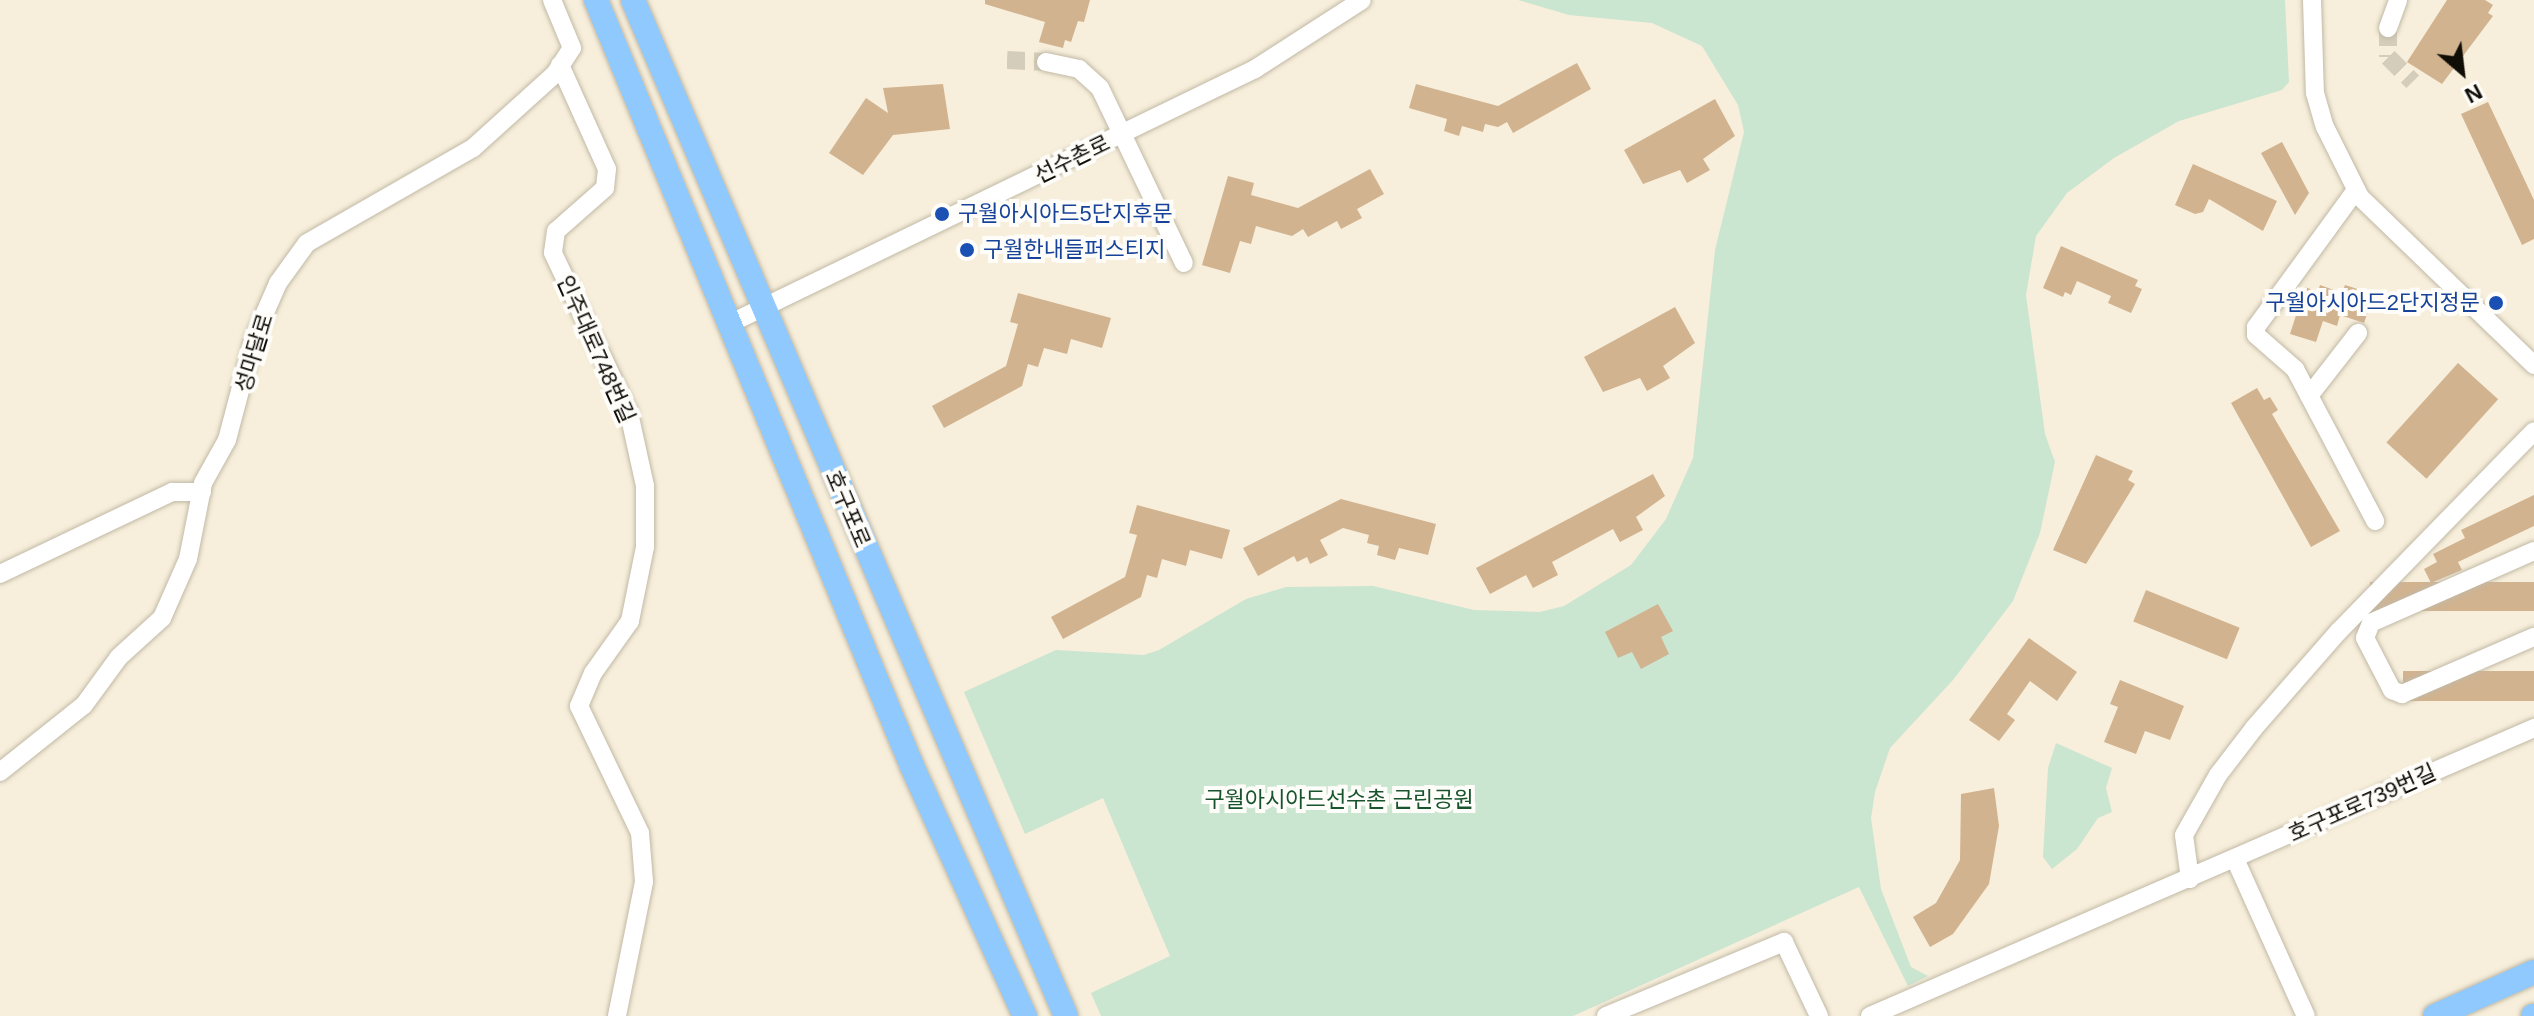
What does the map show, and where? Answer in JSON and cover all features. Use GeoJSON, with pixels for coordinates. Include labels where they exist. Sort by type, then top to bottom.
{"type":"FeatureCollection","features":[{"type":"Feature","properties":{"kind":"main road","name":"호구포로"},"geometry":{"type":"LineString","coordinates":[[596,0],[911,764],[1025,1016]]}},
{"type":"Feature","properties":{"kind":"main road","name":"호구포로"},"geometry":{"type":"LineString","coordinates":[[633,0],[1066,1016]]}},
{"type":"Feature","properties":{"kind":"main road"},"geometry":{"type":"LineString","coordinates":[[2435,1016],[2534,972]]}},
{"type":"Feature","properties":{"kind":"street"},"geometry":{"type":"LineString","coordinates":[[552,0],[572,48],[560,65]]}},
{"type":"Feature","properties":{"kind":"street","name":"선수촌로"},"geometry":{"type":"LineString","coordinates":[[729,324],[1255,69],[1362,0]]}},
{"type":"Feature","properties":{"kind":"street"},"geometry":{"type":"LineString","coordinates":[[2312,0],[2315,93],[2356,190],[2380,220],[2534,365]]}},
{"type":"Feature","properties":{"kind":"street"},"geometry":{"type":"LineString","coordinates":[[2388,28],[2398,0]]}},
{"type":"Feature","properties":{"kind":"street"},"geometry":{"type":"LineString","coordinates":[[1046,62],[1079,69],[1092,79],[1123,134],[1184,263]]}},
{"type":"Feature","properties":{"kind":"street","name":"성마달로"},"geometry":{"type":"LineString","coordinates":[[0,772],[84,705],[119,657],[162,618],[188,559],[202,492],[227,440],[260,324],[278,283],[307,243],[473,148],[560,65]]}},
{"type":"Feature","properties":{"kind":"street","name":"인주대로748번길"},"geometry":{"type":"LineString","coordinates":[[560,65],[607,169],[605,188],[556,231],[553,253],[629,413],[645,486],[645,547],[630,621],[593,673],[579,706],[640,833],[644,882],[617,1016]]}},
{"type":"Feature","properties":{"kind":"street"},"geometry":{"type":"LineString","coordinates":[[2356,190],[2256,327],[2260,342],[2290,364],[2375,521]]}},
{"type":"Feature","properties":{"kind":"street"},"geometry":{"type":"LineString","coordinates":[[2309,396],[2358,333]]}},
{"type":"Feature","properties":{"kind":"street"},"geometry":{"type":"LineString","coordinates":[[2190,879],[2184,835],[2218,775],[2310,667],[2534,431]]}},
{"type":"Feature","properties":{"kind":"street"},"geometry":{"type":"LineString","coordinates":[[0,574],[172,492],[202,492]]}},
{"type":"Feature","properties":{"kind":"street"},"geometry":{"type":"LineString","coordinates":[[2534,551],[2371,623],[2365,638],[2392,690],[2402,694],[2534,637]]}},
{"type":"Feature","properties":{"kind":"street","name":"호구포로739번길"},"geometry":{"type":"LineString","coordinates":[[1870,1016],[2534,728]]}},
{"type":"Feature","properties":{"kind":"street"},"geometry":{"type":"LineString","coordinates":[[2235,859],[2306,1016]]}},
{"type":"Feature","properties":{"kind":"street"},"geometry":{"type":"LineString","coordinates":[[1606,1016],[1784,942],[1819,1016]]}},
{"type":"Feature","properties":{"kind":"green space","name":"구월아시아드선수촌 근린공원"},"geometry":{"type":"Polygon","coordinates":[[[1518,0],[2285,0],[2289,82],[2282,90],[2179,121],[2114,158],[2067,193],[2036,236],[2026,295],[2045,434],[2055,462],[2040,533],[2013,601],[1953,680],[1890,748],[1875,792],[1871,818],[1881,889],[1911,967],[1928,976],[1908,986],[1859,887],[1573,1016],[1101,1016],[1091,993],[1170,956],[1103,798],[1025,834],[964,692],[1056,650],[1144,655],[1159,650],[1246,599],[1286,587],[1373,586],[1474,610],[1540,612],[1564,606],[1631,565],[1666,519],[1693,458],[1715,250],[1744,132],[1738,105],[1702,46],[1652,23],[1569,15],[1518,0]]]}},
{"type":"Feature","properties":{"kind":"green space"},"geometry":{"type":"Polygon","coordinates":[[[2056,743],[2112,768],[2106,788],[2112,812],[2098,818],[2077,849],[2052,869],[2043,857],[2048,768],[2056,743]]]}},
{"type":"Feature","properties":{"kind":"building"},"geometry":{"type":"Polygon","coordinates":[[[985,0],[1090,0],[1084,22],[1078,21],[1071,42],[1065,40],[1063,48],[1039,42],[1045,22],[985,4],[985,0]]]}},
{"type":"Feature","properties":{"kind":"building"},"geometry":{"type":"Polygon","coordinates":[[[2447,0],[2485,0],[2493,5],[2488,13],[2493,16],[2442,84],[2407,62],[2447,0]]]}},
{"type":"Feature","properties":{"kind":"building"},"geometry":{"type":"Polygon","coordinates":[[[1577,63],[1591,89],[1513,133],[1507,122],[1498,127],[1485,124],[1483,132],[1462,126],[1459,136],[1444,131],[1447,119],[1409,108],[1416,84],[1498,106],[1577,63]]]}},
{"type":"Feature","properties":{"kind":"building"},"geometry":{"type":"Polygon","coordinates":[[[943,84],[950,129],[893,135],[863,175],[829,153],[866,98],[888,113],[883,88],[943,84]]]}},
{"type":"Feature","properties":{"kind":"building"},"geometry":{"type":"Polygon","coordinates":[[[1715,99],[1735,136],[1703,159],[1710,170],[1687,183],[1680,170],[1643,184],[1624,150],[1715,99]]]}},
{"type":"Feature","properties":{"kind":"building"},"geometry":{"type":"Polygon","coordinates":[[[2488,102],[2534,200],[2534,239],[2522,245],[2461,114],[2488,102]]]}},
{"type":"Feature","properties":{"kind":"building"},"geometry":{"type":"Polygon","coordinates":[[[2282,142],[2309,193],[2295,215],[2261,153],[2282,142]]]}},
{"type":"Feature","properties":{"kind":"building"},"geometry":{"type":"Polygon","coordinates":[[[2193,164],[2277,201],[2263,231],[2209,199],[2203,212],[2195,214],[2175,205],[2193,164]]]}},
{"type":"Feature","properties":{"kind":"building"},"geometry":{"type":"Polygon","coordinates":[[[1370,169],[1384,194],[1357,209],[1362,218],[1341,229],[1337,221],[1308,237],[1303,229],[1292,236],[1256,226],[1251,244],[1240,241],[1230,273],[1202,265],[1228,176],[1254,183],[1251,195],[1298,208],[1370,169]]]}},
{"type":"Feature","properties":{"kind":"building"},"geometry":{"type":"Polygon","coordinates":[[[2061,246],[2138,280],[2135,286],[2142,289],[2131,313],[2108,303],[2111,296],[2077,281],[2071,295],[2065,292],[2063,297],[2043,288],[2061,246]]]}},
{"type":"Feature","properties":{"kind":"building"},"geometry":{"type":"Polygon","coordinates":[[[2320,285],[2342,293],[2345,285],[2374,294],[2364,323],[2340,315],[2337,326],[2323,321],[2316,342],[2290,334],[2305,287],[2318,292],[2320,285]]]}},
{"type":"Feature","properties":{"kind":"building"},"geometry":{"type":"Polygon","coordinates":[[[1018,293],[1111,318],[1102,348],[1071,339],[1067,354],[1044,348],[1038,367],[1028,364],[1022,386],[944,428],[932,406],[1006,366],[1018,324],[1010,322],[1018,293]]]}},
{"type":"Feature","properties":{"kind":"building"},"geometry":{"type":"Polygon","coordinates":[[[1675,307],[1695,343],[1663,366],[1670,378],[1647,391],[1640,378],[1603,392],[1584,357],[1675,307]]]}},
{"type":"Feature","properties":{"kind":"building"},"geometry":{"type":"Polygon","coordinates":[[[2458,363],[2498,399],[2427,479],[2386,443],[2458,363]]]}},
{"type":"Feature","properties":{"kind":"building"},"geometry":{"type":"Polygon","coordinates":[[[2257,388],[2264,400],[2270,397],[2278,410],[2272,414],[2340,531],[2311,547],[2231,403],[2257,388]]]}},
{"type":"Feature","properties":{"kind":"building"},"geometry":{"type":"Polygon","coordinates":[[[2096,455],[2133,471],[2128,480],[2135,484],[2086,564],[2053,550],[2096,455]]]}},
{"type":"Feature","properties":{"kind":"building"},"geometry":{"type":"Polygon","coordinates":[[[1653,474],[1665,496],[1636,517],[1643,530],[1620,542],[1613,529],[1552,562],[1558,575],[1533,588],[1526,575],[1490,594],[1476,568],[1653,474]]]}},
{"type":"Feature","properties":{"kind":"building"},"geometry":{"type":"Polygon","coordinates":[[[2534,495],[2534,526],[2458,562],[2462,570],[2431,583],[2424,569],[2437,562],[2433,554],[2465,538],[2461,530],[2534,495]]]}},
{"type":"Feature","properties":{"kind":"building"},"geometry":{"type":"Polygon","coordinates":[[[1341,499],[1436,524],[1428,555],[1399,548],[1395,560],[1377,555],[1379,546],[1367,543],[1369,535],[1343,528],[1320,540],[1328,555],[1310,564],[1307,557],[1297,562],[1294,556],[1258,576],[1243,548],[1341,499]]]}},
{"type":"Feature","properties":{"kind":"building"},"geometry":{"type":"Polygon","coordinates":[[[1137,505],[1230,530],[1222,559],[1190,550],[1186,566],[1162,559],[1157,578],[1147,575],[1141,597],[1063,639],[1051,617],[1125,577],[1137,535],[1129,533],[1137,505]]]}},
{"type":"Feature","properties":{"kind":"building"},"geometry":{"type":"Polygon","coordinates":[[[2370,582],[2534,582],[2534,611],[2370,611],[2370,582]]]}},
{"type":"Feature","properties":{"kind":"building"},"geometry":{"type":"Polygon","coordinates":[[[2146,590],[2240,628],[2227,659],[2133,622],[2146,590]]]}},
{"type":"Feature","properties":{"kind":"building"},"geometry":{"type":"Polygon","coordinates":[[[1658,604],[1673,631],[1661,637],[1669,654],[1641,669],[1632,652],[1618,658],[1605,632],[1658,604]]]}},
{"type":"Feature","properties":{"kind":"building"},"geometry":{"type":"Polygon","coordinates":[[[2029,638],[2077,672],[2057,701],[2030,681],[2007,714],[2015,720],[1999,741],[1969,720],[2029,638]]]}},
{"type":"Feature","properties":{"kind":"building"},"geometry":{"type":"Polygon","coordinates":[[[2403,671],[2534,671],[2534,701],[2403,701],[2403,671]]]}},
{"type":"Feature","properties":{"kind":"building"},"geometry":{"type":"Polygon","coordinates":[[[2120,680],[2184,706],[2170,740],[2145,731],[2136,754],[2104,742],[2118,707],[2110,704],[2120,680]]]}},
{"type":"Feature","properties":{"kind":"building"},"geometry":{"type":"Polygon","coordinates":[[[1994,788],[1999,826],[1989,884],[1953,934],[1930,947],[1913,917],[1936,903],[1960,860],[1961,794],[1994,788]]]}},
{"type":"Feature","properties":{"kind":"tunnel"},"geometry":{"type":"LineString","coordinates":[[2388,28],[2388,57],[2413,82]]}},
{"type":"Feature","properties":{"kind":"tunnel"},"geometry":{"type":"LineString","coordinates":[[1007,60],[1046,62]]}},
{"type":"Feature","properties":{"kind":"place","name":"구월아시아드5단지후문"},"geometry":{"type":"Point","coordinates":[942,214]}},
{"type":"Feature","properties":{"kind":"place","name":"구월한내들퍼스티지"},"geometry":{"type":"Point","coordinates":[967,250]}},
{"type":"Feature","properties":{"kind":"place","name":"구월아시아드2단지정문"},"geometry":{"type":"Point","coordinates":[2496,303]}}]}
